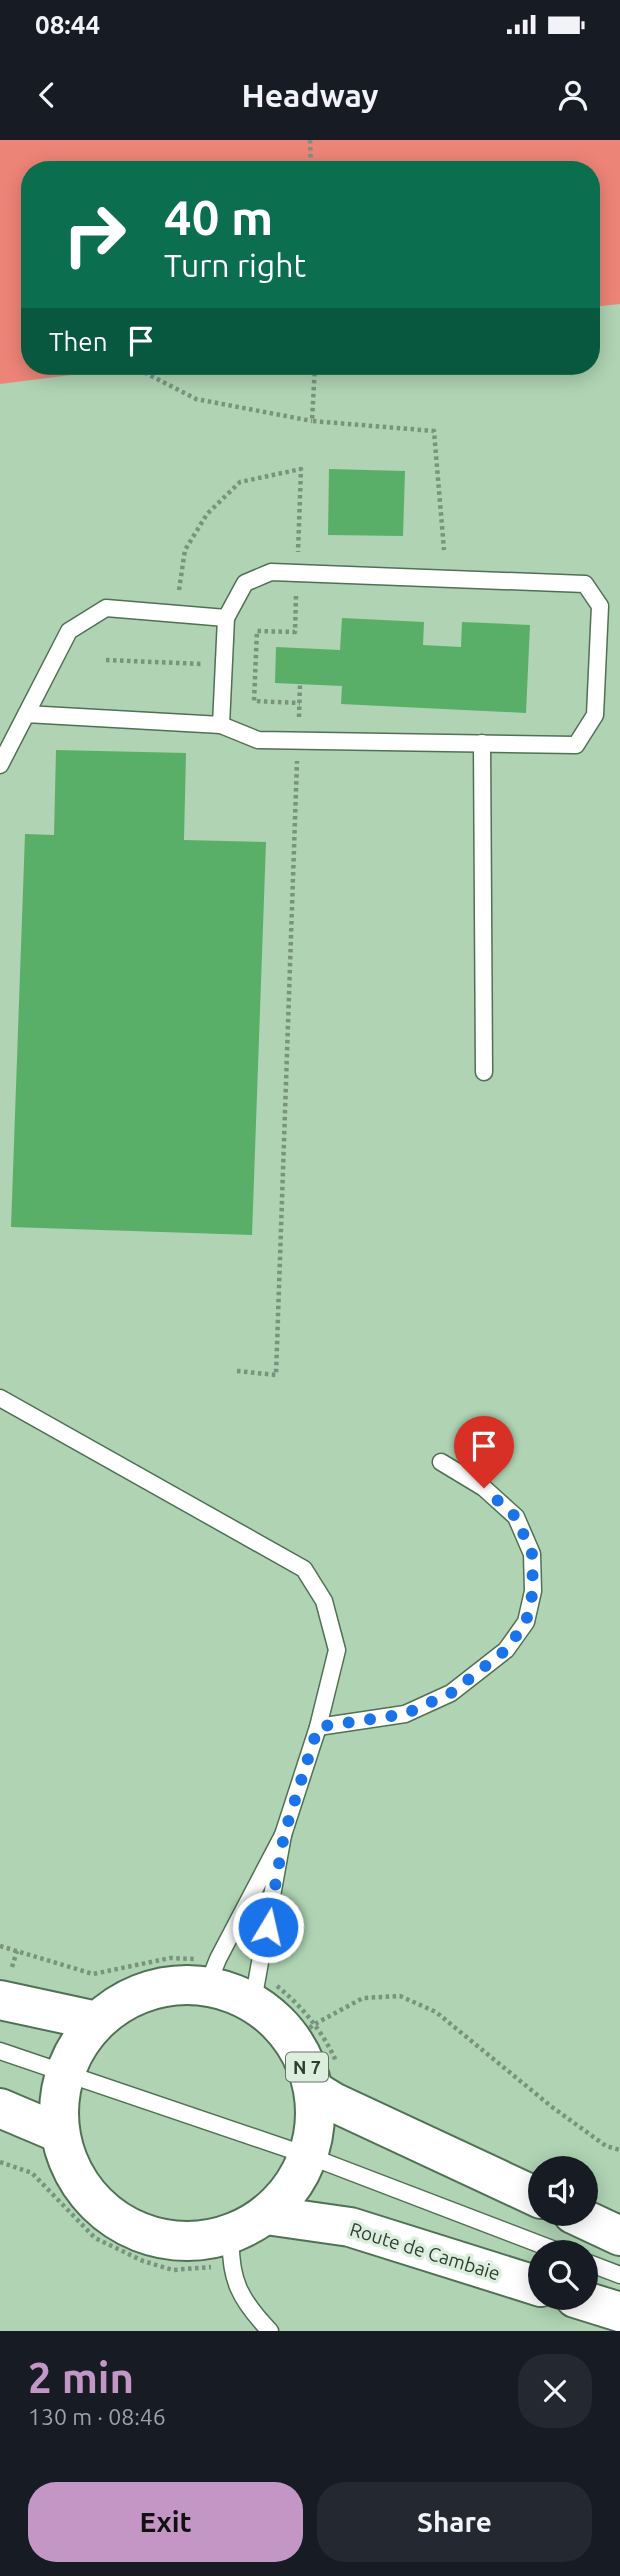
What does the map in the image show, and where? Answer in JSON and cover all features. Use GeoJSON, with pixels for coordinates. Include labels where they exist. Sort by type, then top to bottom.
{"type":"FeatureCollection","features":[{"type":"Feature","properties":{"kind":"main road","name":"N 7"},"geometry":{"type":"LineString","coordinates":[[213,1972],[257,1987],[278,2020],[304,2034],[302,2053],[326,2078],[309,2156],[292,2189],[230,2250],[192,2242],[152,2238],[116,2220],[86,2193],[67,2158],[59,2133],[60,2095],[65,2072],[78,2045],[97,2021],[129,1997],[213,1972]]}},
{"type":"Feature","properties":{"kind":"main road"},"geometry":{"type":"LineString","coordinates":[[0,2000],[97,2021]]}},
{"type":"Feature","properties":{"kind":"main road"},"geometry":{"type":"LineString","coordinates":[[326,2078],[332,2102],[528,2193]]}},
{"type":"Feature","properties":{"kind":"main road"},"geometry":{"type":"LineString","coordinates":[[0,2108],[59,2133]]}},
{"type":"Feature","properties":{"kind":"main road","name":"Route de Cambaie"},"geometry":{"type":"LineString","coordinates":[[266,2215],[350,2227],[528,2283]]}},
{"type":"Feature","properties":{"kind":"main road"},"geometry":{"type":"LineString","coordinates":[[598,2226],[620,2236]]}},
{"type":"Feature","properties":{"kind":"main road"},"geometry":{"type":"LineString","coordinates":[[598,2305],[620,2312]]}},
{"type":"Feature","properties":{"kind":"lane"},"geometry":{"type":"LineString","coordinates":[[26,714],[221,725],[258,740],[576,745],[595,715],[600,606],[585,584],[271,572],[245,583],[226,618],[221,725]]}},
{"type":"Feature","properties":{"kind":"lane"},"geometry":{"type":"LineString","coordinates":[[0,765],[69,631],[106,608],[226,618]]}},
{"type":"Feature","properties":{"kind":"lane"},"geometry":{"type":"LineString","coordinates":[[482,743],[484,1072]]}},
{"type":"Feature","properties":{"kind":"lane"},"geometry":{"type":"LineString","coordinates":[[0,1398],[304,1569],[324,1601],[337,1650],[318,1727],[284,1835],[257,1987]]}},
{"type":"Feature","properties":{"kind":"lane"},"geometry":{"type":"LineString","coordinates":[[318,1727],[405,1714],[451,1693],[506,1650],[526,1622],[533,1591],[532,1554],[516,1517],[484,1488],[441,1462]]}},
{"type":"Feature","properties":{"kind":"lane"},"geometry":{"type":"LineString","coordinates":[[213,1972],[284,1835]]}},
{"type":"Feature","properties":{"kind":"lane"},"geometry":{"type":"LineString","coordinates":[[0,2051],[309,2156],[530,2240]]}},
{"type":"Feature","properties":{"kind":"lane"},"geometry":{"type":"LineString","coordinates":[[230,2250],[248,2308],[270,2331]]}},
{"type":"Feature","properties":{"kind":"lane"},"geometry":{"type":"LineString","coordinates":[[598,2267],[620,2275]]}},
{"type":"Feature","properties":{"kind":"path"},"geometry":{"type":"LineString","coordinates":[[310,140],[311,161]]}},
{"type":"Feature","properties":{"kind":"path"},"geometry":{"type":"LineString","coordinates":[[149,375],[196,399],[312,421],[434,431],[444,550]]}},
{"type":"Feature","properties":{"kind":"path"},"geometry":{"type":"LineString","coordinates":[[312,421],[315,375]]}},
{"type":"Feature","properties":{"kind":"path"},"geometry":{"type":"LineString","coordinates":[[176,614],[184,550],[207,514],[240,482],[301,469],[295,632],[257,631],[254,701],[300,703]]}},
{"type":"Feature","properties":{"kind":"path"},"geometry":{"type":"LineString","coordinates":[[106,660],[256,666]]}},
{"type":"Feature","properties":{"kind":"path"},"geometry":{"type":"LineString","coordinates":[[237,1371],[276,1375],[300,683]]}},
{"type":"Feature","properties":{"kind":"path"},"geometry":{"type":"LineString","coordinates":[[0,1946],[93,1974],[170,1958],[213,1972]]}},
{"type":"Feature","properties":{"kind":"path"},"geometry":{"type":"LineString","coordinates":[[257,1987],[298,2003],[304,2034]]}},
{"type":"Feature","properties":{"kind":"path"},"geometry":{"type":"LineString","coordinates":[[304,2034],[363,1998],[400,1996],[436,2012],[552,2107],[606,2146],[620,2150]]}},
{"type":"Feature","properties":{"kind":"path"},"geometry":{"type":"LineString","coordinates":[[304,2034],[329,2046],[326,2078]]}},
{"type":"Feature","properties":{"kind":"path"},"geometry":{"type":"LineString","coordinates":[[0,2162],[32,2173],[95,2238],[144,2262],[173,2270],[230,2250]]}},
{"type":"Feature","properties":{"kind":"shaded area"},"geometry":{"type":"Polygon","coordinates":[[[0,140],[620,140],[620,304],[600,306],[600,161],[21,161],[21,375],[71,375],[0,384],[0,140]]]}},
{"type":"Feature","properties":{"kind":"building"},"geometry":{"type":"Polygon","coordinates":[[[329,469],[405,471],[403,536],[328,535],[329,469]]]}},
{"type":"Feature","properties":{"kind":"building"},"geometry":{"type":"Polygon","coordinates":[[[342,618],[424,622],[423,645],[461,647],[462,622],[530,625],[526,713],[341,704],[342,686],[275,683],[276,647],[340,650],[342,618]]]}},
{"type":"Feature","properties":{"kind":"building"},"geometry":{"type":"Polygon","coordinates":[[[56,750],[186,753],[184,840],[266,842],[252,1235],[11,1227],[25,834],[54,835],[56,750]]]}},
{"type":"Feature","properties":{"kind":"route"},"geometry":{"type":"LineString","coordinates":[[268,1927],[284,1835],[318,1727],[405,1714],[451,1693],[506,1650],[526,1622],[533,1591],[532,1554],[516,1517],[484,1488]]}}]}
